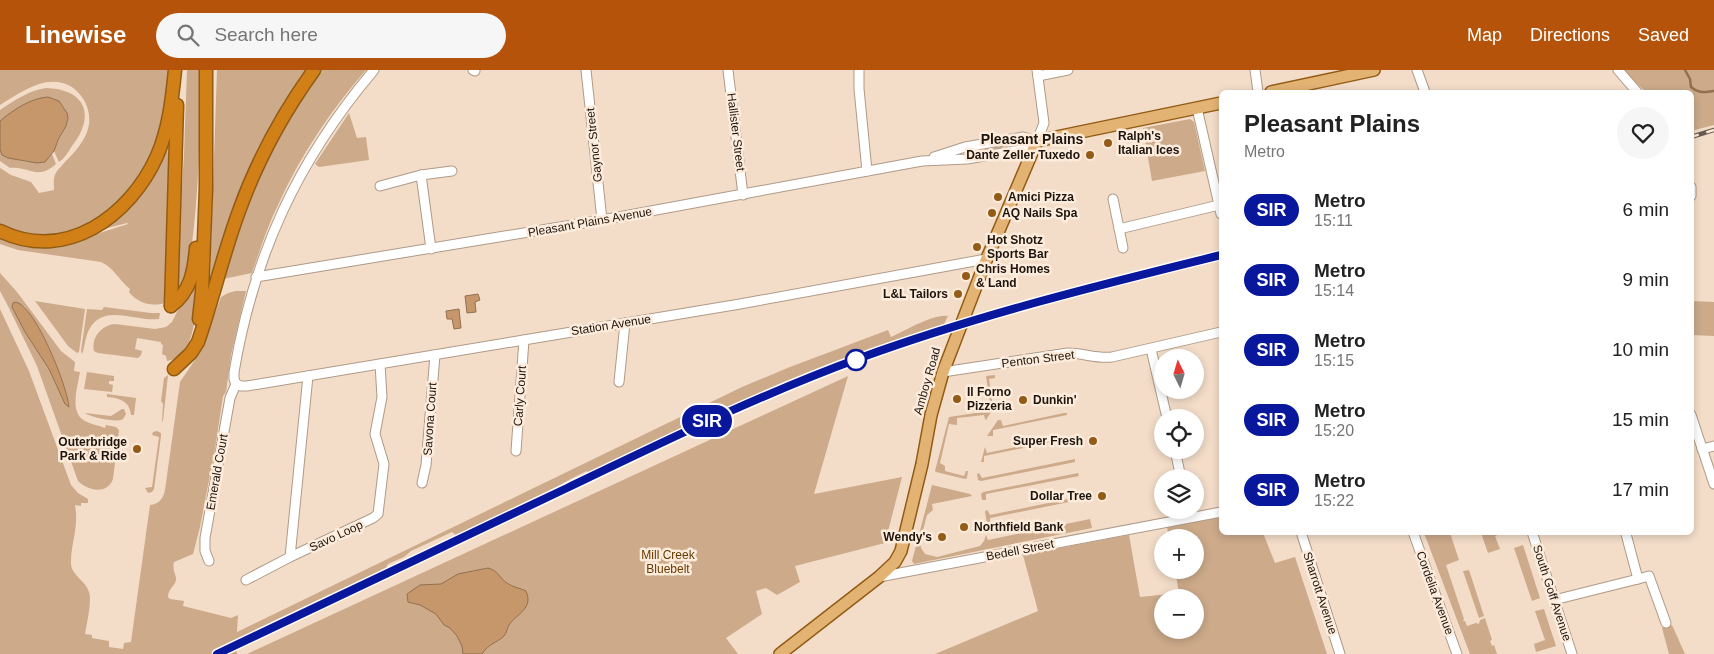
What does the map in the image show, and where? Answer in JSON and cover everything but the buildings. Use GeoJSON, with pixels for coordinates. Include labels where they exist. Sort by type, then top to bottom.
{"type":"FeatureCollection","features":[{"type":"Feature","properties":{"kind":"highway"},"geometry":{"type":"LineString","coordinates":[[175,70],[177,121],[171,306],[187,290],[192,277],[205,152]]}},
{"type":"Feature","properties":{"kind":"highway"},"geometry":{"type":"LineString","coordinates":[[0,231],[34,241],[66,239],[88,231],[105,221],[120,208],[139,187],[158,154],[171,108],[175,70]]}},
{"type":"Feature","properties":{"kind":"highway"},"geometry":{"type":"LineString","coordinates":[[206,70],[206,188],[200,313],[194,338],[179,365],[191,353],[198,342],[228,242],[252,178],[286,112],[314,70]]}},
{"type":"Feature","properties":{"kind":"main road"},"geometry":{"type":"LineString","coordinates":[[1280,90],[1374,70]]}},
{"type":"Feature","properties":{"kind":"main road"},"geometry":{"type":"LineString","coordinates":[[1037,141],[1219,103]]}},
{"type":"Feature","properties":{"kind":"main road","name":"Amboy Road"},"geometry":{"type":"LineString","coordinates":[[780,654],[895,562],[905,539],[931,415],[943,372],[986,259],[1037,141]]}},
{"type":"Feature","properties":{"kind":"street","name":"Emerald Court"},"geometry":{"type":"LineString","coordinates":[[209,561],[205,551],[205,538],[230,398],[236,384],[234,372],[239,342],[256,277],[280,214],[299,176],[331,125],[374,70]]}},
{"type":"Feature","properties":{"kind":"street","name":"Gaynor Street"},"geometry":{"type":"LineString","coordinates":[[586,70],[602,220]]}},
{"type":"Feature","properties":{"kind":"street","name":"Hallister Street"},"geometry":{"type":"LineString","coordinates":[[728,70],[743,194]]}},
{"type":"Feature","properties":{"kind":"street"},"geometry":{"type":"LineString","coordinates":[[859,70],[859,89],[867,171]]}},
{"type":"Feature","properties":{"kind":"street"},"geometry":{"type":"LineString","coordinates":[[1037,141],[1044,123],[1038,73],[1068,70]]}},
{"type":"Feature","properties":{"kind":"street"},"geometry":{"type":"LineString","coordinates":[[1255,70],[1258,90]]}},
{"type":"Feature","properties":{"kind":"street"},"geometry":{"type":"LineString","coordinates":[[1417,70],[1424,90]]}},
{"type":"Feature","properties":{"kind":"street"},"geometry":{"type":"LineString","coordinates":[[1618,70],[1635,90]]}},
{"type":"Feature","properties":{"kind":"street"},"geometry":{"type":"LineString","coordinates":[[1197,108],[1219,206]]}},
{"type":"Feature","properties":{"kind":"street","name":"Pleasant Plains Avenue"},"geometry":{"type":"LineString","coordinates":[[256,277],[602,220],[922,161],[967,159],[1021,150],[1037,141]]}},
{"type":"Feature","properties":{"kind":"street"},"geometry":{"type":"LineString","coordinates":[[380,186],[421,175],[452,171]]}},
{"type":"Feature","properties":{"kind":"street"},"geometry":{"type":"LineString","coordinates":[[421,175],[432,249]]}},
{"type":"Feature","properties":{"kind":"street"},"geometry":{"type":"LineString","coordinates":[[1113,199],[1123,248]]}},
{"type":"Feature","properties":{"kind":"street"},"geometry":{"type":"LineString","coordinates":[[1119,229],[1219,210]]}},
{"type":"Feature","properties":{"kind":"street","name":"Station Avenue"},"geometry":{"type":"LineString","coordinates":[[236,384],[247,386],[435,355],[740,304],[986,259]]}},
{"type":"Feature","properties":{"kind":"street"},"geometry":{"type":"LineString","coordinates":[[619,382],[625,323]]}},
{"type":"Feature","properties":{"kind":"street","name":"Penton Street"},"geometry":{"type":"LineString","coordinates":[[943,372],[1068,353],[1106,358],[1219,332]]}},
{"type":"Feature","properties":{"kind":"street","name":"Carly Court"},"geometry":{"type":"LineString","coordinates":[[516,451],[524,340]]}},
{"type":"Feature","properties":{"kind":"street"},"geometry":{"type":"LineString","coordinates":[[1151,349],[1165,409]]}},
{"type":"Feature","properties":{"kind":"street","name":"Savona Court"},"geometry":{"type":"LineString","coordinates":[[422,483],[426,465],[435,355]]}},
{"type":"Feature","properties":{"kind":"street","name":"Savo Loop"},"geometry":{"type":"LineString","coordinates":[[246,580],[378,514],[384,464],[375,434],[382,397],[380,364]]}},
{"type":"Feature","properties":{"kind":"street","name":"Savo Loop"},"geometry":{"type":"LineString","coordinates":[[290,557],[308,376]]}},
{"type":"Feature","properties":{"kind":"street"},"geometry":{"type":"LineString","coordinates":[[1694,436],[1702,449],[1714,484]]}},
{"type":"Feature","properties":{"kind":"street"},"geometry":{"type":"LineString","coordinates":[[1702,449],[1714,446]]}},
{"type":"Feature","properties":{"kind":"street","name":"Bedell Street"},"geometry":{"type":"LineString","coordinates":[[1204,513],[1219,512]]}},
{"type":"Feature","properties":{"kind":"street","name":"Bedell Street"},"geometry":{"type":"LineString","coordinates":[[878,577],[1165,519]]}},
{"type":"Feature","properties":{"kind":"street","name":"Sharrott Avenue"},"geometry":{"type":"LineString","coordinates":[[1302,535],[1340,654]]}},
{"type":"Feature","properties":{"kind":"street","name":"Cordelia Avenue"},"geometry":{"type":"LineString","coordinates":[[1414,535],[1457,654]]}},
{"type":"Feature","properties":{"kind":"street","name":"South Goff Avenue"},"geometry":{"type":"LineString","coordinates":[[1533,535],[1571,654]]}},
{"type":"Feature","properties":{"kind":"street"},"geometry":{"type":"LineString","coordinates":[[1626,535],[1638,578]]}},
{"type":"Feature","properties":{"kind":"street"},"geometry":{"type":"LineString","coordinates":[[1554,600],[1649,576],[1666,623]]}},
{"type":"Feature","properties":{"kind":"green space"},"geometry":{"type":"Polygon","coordinates":[[[0,70],[169,70],[164,112],[153,152],[143,173],[128,192],[110,209],[90,222],[69,231],[46,235],[23,233],[0,224],[0,168],[11,175],[31,182],[39,193],[54,190],[56,174],[84,140],[89,126],[89,118],[87,107],[82,97],[70,86],[61,83],[43,83],[34,86],[0,105],[0,70]]]}},
{"type":"Feature","properties":{"kind":"green space"},"geometry":{"type":"Polygon","coordinates":[[[187,70],[200,70],[198,179],[190,260],[185,287],[176,292],[184,154],[187,70]]]}},
{"type":"Feature","properties":{"kind":"green space"},"geometry":{"type":"Polygon","coordinates":[[[217,70],[310,70],[293,92],[214,278],[210,278],[217,70]]]}},
{"type":"Feature","properties":{"kind":"green space"},"geometry":{"type":"Polygon","coordinates":[[[321,70],[366,70],[329,117],[306,151],[270,222],[252,273],[223,279],[240,224],[262,170],[289,117],[321,70]]]}},
{"type":"Feature","properties":{"kind":"green space"},"geometry":{"type":"Polygon","coordinates":[[[1622,70],[1714,70],[1714,125],[1694,130],[1694,90],[1644,90],[1622,70]]]}},
{"type":"Feature","properties":{"kind":"green space"},"geometry":{"type":"Polygon","coordinates":[[[46,88],[70,93],[83,106],[85,115],[84,124],[79,135],[59,162],[54,151],[68,118],[39,98],[0,121],[0,110],[28,93],[46,88]]]}},
{"type":"Feature","properties":{"kind":"green space"},"geometry":{"type":"Polygon","coordinates":[[[349,113],[357,138],[366,137],[369,160],[319,167],[315,164],[349,113]]]}},
{"type":"Feature","properties":{"kind":"green space"},"geometry":{"type":"Polygon","coordinates":[[[1190,119],[1194,122],[1205,171],[1152,181],[1143,128],[1190,119]]]}},
{"type":"Feature","properties":{"kind":"green space"},"geometry":{"type":"Polygon","coordinates":[[[1021,143],[1022,146],[969,156],[965,155],[967,151],[1021,143]]]}},
{"type":"Feature","properties":{"kind":"green space"},"geometry":{"type":"Polygon","coordinates":[[[167,145],[169,163],[165,303],[149,304],[136,299],[129,292],[130,289],[113,270],[101,262],[18,250],[0,244],[0,236],[90,236],[128,224],[100,230],[167,145]]]}},
{"type":"Feature","properties":{"kind":"green space"},"geometry":{"type":"Polygon","coordinates":[[[0,151],[26,162],[48,159],[52,154],[56,164],[44,172],[10,168],[0,161],[0,151]]]}},
{"type":"Feature","properties":{"kind":"green space"},"geometry":{"type":"Polygon","coordinates":[[[0,273],[17,292],[61,351],[75,362],[74,371],[80,372],[76,403],[78,415],[90,423],[105,428],[106,425],[116,427],[119,430],[113,479],[106,487],[97,490],[92,489],[78,481],[37,366],[0,291],[0,273]],[[12,305],[12,307],[25,332],[49,369],[65,404],[69,405],[46,341],[24,306],[12,305]]]}},
{"type":"Feature","properties":{"kind":"green space"},"geometry":{"type":"Polygon","coordinates":[[[196,284],[198,284],[193,330],[184,351],[177,357],[167,361],[166,356],[162,354],[163,345],[161,342],[137,338],[135,349],[142,351],[138,358],[94,351],[94,341],[98,333],[110,325],[155,329],[166,327],[172,322],[180,306],[191,296],[196,284]]]}},
{"type":"Feature","properties":{"kind":"green space"},"geometry":{"type":"Polygon","coordinates":[[[236,291],[246,291],[231,355],[226,392],[223,396],[200,527],[193,554],[174,562],[173,569],[176,580],[169,591],[168,597],[184,601],[183,606],[231,618],[238,615],[237,632],[742,387],[888,330],[891,337],[935,317],[948,316],[943,326],[892,343],[890,342],[800,376],[748,398],[589,474],[587,471],[580,474],[542,496],[457,536],[452,532],[411,551],[404,557],[388,564],[384,571],[235,641],[237,654],[0,654],[0,309],[29,371],[71,485],[78,493],[88,499],[88,503],[81,503],[81,506],[75,505],[76,521],[71,563],[73,571],[85,585],[90,596],[85,634],[92,635],[92,638],[109,641],[109,647],[123,649],[124,643],[131,642],[150,505],[156,504],[160,500],[165,490],[180,382],[201,351],[221,297],[236,291]]]}},
{"type":"Feature","properties":{"kind":"green space"},"geometry":{"type":"Polygon","coordinates":[[[35,301],[85,309],[79,352],[77,353],[68,346],[35,301]]]}},
{"type":"Feature","properties":{"kind":"green space"},"geometry":{"type":"Polygon","coordinates":[[[1694,301],[1714,302],[1714,336],[1694,335],[1694,301]]]}},
{"type":"Feature","properties":{"kind":"green space"},"geometry":{"type":"Polygon","coordinates":[[[104,307],[160,313],[159,319],[121,315],[104,316],[90,328],[82,354],[87,309],[102,310],[104,307]]]}},
{"type":"Feature","properties":{"kind":"green space"},"geometry":{"type":"Polygon","coordinates":[[[87,372],[114,376],[114,381],[109,381],[109,384],[113,385],[112,392],[84,389],[87,372]]]}},
{"type":"Feature","properties":{"kind":"green space"},"geometry":{"type":"Polygon","coordinates":[[[168,375],[162,422],[163,404],[161,401],[164,378],[168,375]]]}},
{"type":"Feature","properties":{"kind":"green space"},"geometry":{"type":"Polygon","coordinates":[[[995,375],[995,378],[989,379],[992,401],[998,401],[986,420],[984,415],[957,418],[957,425],[949,424],[940,463],[945,466],[945,471],[964,476],[966,471],[968,471],[967,478],[936,472],[949,417],[983,412],[982,404],[990,402],[986,376],[995,375]]]}},
{"type":"Feature","properties":{"kind":"green space","name":"Mill Creek Bluebelt"},"geometry":{"type":"Polygon","coordinates":[[[848,376],[814,494],[902,477],[885,543],[795,566],[800,582],[777,595],[766,588],[756,591],[762,614],[726,638],[738,654],[247,654],[848,376]]]}},
{"type":"Feature","properties":{"kind":"green space"},"geometry":{"type":"Polygon","coordinates":[[[107,394],[136,398],[134,415],[131,415],[129,406],[126,403],[120,399],[107,397],[107,394]]]}},
{"type":"Feature","properties":{"kind":"green space"},"geometry":{"type":"Polygon","coordinates":[[[124,409],[126,414],[121,420],[97,418],[85,413],[111,416],[124,409]]]}},
{"type":"Feature","properties":{"kind":"green space"},"geometry":{"type":"Polygon","coordinates":[[[1067,413],[1067,415],[993,430],[993,436],[987,436],[998,420],[1001,420],[1003,426],[1067,413]]]}},
{"type":"Feature","properties":{"kind":"green space"},"geometry":{"type":"Polygon","coordinates":[[[153,432],[161,433],[161,436],[154,489],[148,493],[145,488],[152,487],[159,437],[152,435],[153,432]]]}},
{"type":"Feature","properties":{"kind":"green space"},"geometry":{"type":"Polygon","coordinates":[[[1068,436],[1072,438],[984,456],[984,462],[981,462],[985,447],[987,453],[1068,436]]]}},
{"type":"Feature","properties":{"kind":"green space"},"geometry":{"type":"Polygon","coordinates":[[[1075,459],[1075,462],[981,481],[978,480],[977,474],[979,473],[982,478],[1075,459]]]}},
{"type":"Feature","properties":{"kind":"green space"},"geometry":{"type":"Polygon","coordinates":[[[1078,473],[1079,476],[986,494],[986,500],[982,500],[981,494],[983,492],[1078,473]]]}},
{"type":"Feature","properties":{"kind":"green space"},"geometry":{"type":"Polygon","coordinates":[[[932,485],[972,496],[932,504],[933,510],[927,515],[920,542],[925,554],[937,557],[980,546],[986,535],[988,540],[1090,519],[1092,528],[914,564],[912,561],[932,485]]]}},
{"type":"Feature","properties":{"kind":"green space"},"geometry":{"type":"Polygon","coordinates":[[[1082,496],[1084,499],[990,518],[990,524],[987,523],[986,510],[990,515],[1082,496]]]}},
{"type":"Feature","properties":{"kind":"green space"},"geometry":{"type":"Polygon","coordinates":[[[1219,517],[1219,535],[1264,535],[1275,563],[1295,557],[1327,654],[935,654],[1038,611],[1023,555],[1129,535],[1140,597],[1154,596],[1154,639],[1204,639],[1204,589],[1178,589],[1177,579],[1204,579],[1204,529],[1167,529],[1167,527],[1219,517]]]}},
{"type":"Feature","properties":{"kind":"green space"},"geometry":{"type":"Polygon","coordinates":[[[1425,535],[1451,535],[1459,560],[1446,565],[1464,619],[1463,621],[1465,621],[1467,626],[1479,624],[1480,620],[1485,618],[1492,640],[1490,641],[1492,646],[1494,645],[1497,654],[1470,654],[1425,535]]]}},
{"type":"Feature","properties":{"kind":"green space"},"geometry":{"type":"Polygon","coordinates":[[[1482,535],[1498,535],[1495,536],[1500,549],[1488,553],[1482,535]]]}},
{"type":"Feature","properties":{"kind":"green space"},"geometry":{"type":"Polygon","coordinates":[[[1523,545],[1540,598],[1532,601],[1514,548],[1523,545]]]}},
{"type":"Feature","properties":{"kind":"green space"},"geometry":{"type":"Polygon","coordinates":[[[1469,570],[1484,616],[1479,618],[1463,571],[1469,570]]]}},
{"type":"Feature","properties":{"kind":"green space"},"geometry":{"type":"Polygon","coordinates":[[[1544,609],[1556,646],[1536,652],[1534,644],[1545,640],[1535,611],[1544,609]]]}},
{"type":"Feature","properties":{"kind":"green space"},"geometry":{"type":"Polygon","coordinates":[[[1672,625],[1685,654],[1669,654],[1662,628],[1672,625]]]}},
{"type":"Feature","properties":{"kind":"shaded area"},"geometry":{"type":"Polygon","coordinates":[[[48,97],[59,101],[68,118],[54,151],[45,162],[37,163],[8,158],[2,155],[0,149],[0,121],[22,105],[48,97]]]}},
{"type":"Feature","properties":{"kind":"shaded area"},"geometry":{"type":"Polygon","coordinates":[[[478,294],[480,300],[475,302],[476,312],[467,313],[465,296],[478,294]]]}},
{"type":"Feature","properties":{"kind":"shaded area"},"geometry":{"type":"Polygon","coordinates":[[[16,302],[24,307],[41,332],[63,382],[69,407],[65,404],[49,369],[25,332],[12,307],[13,303],[16,302]]]}},
{"type":"Feature","properties":{"kind":"shaded area"},"geometry":{"type":"Polygon","coordinates":[[[459,309],[461,328],[454,329],[452,319],[447,319],[446,311],[459,309]]]}},
{"type":"Feature","properties":{"kind":"shaded area"},"geometry":{"type":"Polygon","coordinates":[[[488,568],[504,581],[526,591],[528,602],[523,611],[509,625],[504,636],[482,654],[463,654],[462,646],[457,636],[450,628],[444,625],[436,614],[420,605],[408,602],[407,594],[420,585],[441,584],[458,574],[488,568]]]}},
{"type":"Feature","properties":{"kind":"waterway"},"geometry":{"type":"LineString","coordinates":[[1685,70],[1690,79],[1691,87],[1702,92],[1714,91]]}},
{"type":"Feature","properties":{"kind":"railway"},"geometry":{"type":"LineString","coordinates":[[1694,136],[1714,130]]}},
{"type":"Feature","properties":{"kind":"railway"},"geometry":{"type":"LineString","coordinates":[[217,654],[718,416],[774,392],[887,348],[978,318],[1219,256]]}},
{"type":"Feature","properties":{"kind":"metro line","name":"SIR"},"geometry":{"type":"LineString","coordinates":[[217,654],[701,424],[803,380],[908,341],[975,319],[1066,293],[1219,255]]}},
{"type":"Feature","properties":{"kind":"place","name":"Ralph's Italian Ices"},"geometry":{"type":"Point","coordinates":[1108,143]}},
{"type":"Feature","properties":{"kind":"place","name":"Dante Zeller Tuxedo"},"geometry":{"type":"Point","coordinates":[1090,155]}},
{"type":"Feature","properties":{"kind":"place","name":"Amici Pizza"},"geometry":{"type":"Point","coordinates":[998,197]}},
{"type":"Feature","properties":{"kind":"place","name":"AQ Nails Spa"},"geometry":{"type":"Point","coordinates":[992,213]}},
{"type":"Feature","properties":{"kind":"place","name":"Hot Shotz Sports Bar"},"geometry":{"type":"Point","coordinates":[977,247]}},
{"type":"Feature","properties":{"kind":"place","name":"Chris Homes & Land"},"geometry":{"type":"Point","coordinates":[966,276]}},
{"type":"Feature","properties":{"kind":"place","name":"L&L Tailors"},"geometry":{"type":"Point","coordinates":[958,294]}},
{"type":"Feature","properties":{"kind":"place","name":"Il Forno Pizzeria"},"geometry":{"type":"Point","coordinates":[957,399]}},
{"type":"Feature","properties":{"kind":"place","name":"Dunkin'"},"geometry":{"type":"Point","coordinates":[1023,400]}},
{"type":"Feature","properties":{"kind":"place","name":"Super Fresh"},"geometry":{"type":"Point","coordinates":[1093,441]}},
{"type":"Feature","properties":{"kind":"place","name":"Outerbridge Park & Ride"},"geometry":{"type":"Point","coordinates":[137,449]}},
{"type":"Feature","properties":{"kind":"place","name":"Dollar Tree"},"geometry":{"type":"Point","coordinates":[1102,496]}},
{"type":"Feature","properties":{"kind":"place","name":"Northfield Bank"},"geometry":{"type":"Point","coordinates":[964,527]}},
{"type":"Feature","properties":{"kind":"place","name":"Wendy's"},"geometry":{"type":"Point","coordinates":[942,537]}},
{"type":"Feature","properties":{"kind":"district","name":"Pleasant Plains"},"geometry":{"type":"Point","coordinates":[1032,139]}}]}
